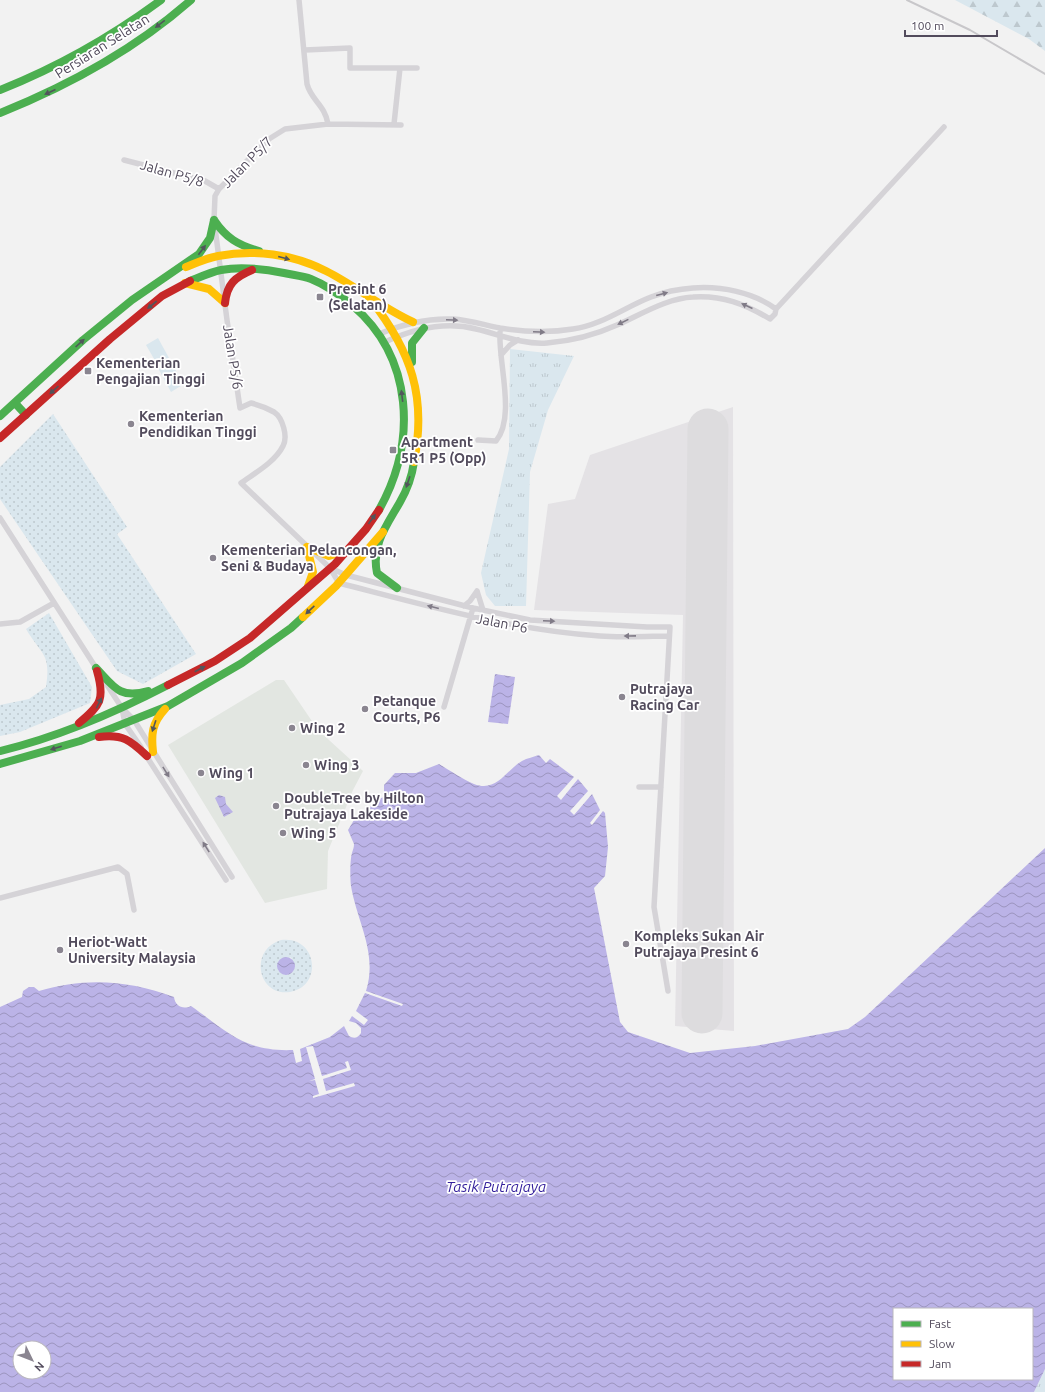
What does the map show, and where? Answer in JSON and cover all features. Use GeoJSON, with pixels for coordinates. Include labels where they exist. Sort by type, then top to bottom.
{"type":"FeatureCollection","features":[{"type":"Feature","properties":{"kind":"street","name":"Persiaran Selatan"},"geometry":{"type":"LineString","coordinates":[[0,90],[48,70],[78,55],[118,31],[161,0]]}},
{"type":"Feature","properties":{"kind":"street","name":"Persiaran Selatan"},"geometry":{"type":"LineString","coordinates":[[0,113],[59,89],[95,69],[127,49],[191,0]]}},
{"type":"Feature","properties":{"kind":"street"},"geometry":{"type":"LineString","coordinates":[[298,0],[309,91],[324,109],[328,124]]}},
{"type":"Feature","properties":{"kind":"street"},"geometry":{"type":"LineString","coordinates":[[304,50],[350,48],[350,68],[417,68]]}},
{"type":"Feature","properties":{"kind":"street"},"geometry":{"type":"LineString","coordinates":[[394,124],[400,68]]}},
{"type":"Feature","properties":{"kind":"street","name":"Jalan P5/7"},"geometry":{"type":"LineString","coordinates":[[214,220],[215,196],[219,189],[235,170],[276,134],[285,129],[328,124],[401,125]]}},
{"type":"Feature","properties":{"kind":"street"},"geometry":{"type":"LineString","coordinates":[[385,342],[424,328],[454,326],[474,328],[518,340],[545,343],[596,334],[672,302],[690,297],[712,296],[737,302],[770,319],[775,314],[776,309],[944,128]]}},
{"type":"Feature","properties":{"kind":"street","name":"Jalan P5/8"},"geometry":{"type":"LineString","coordinates":[[124,160],[205,182],[219,189]]}},
{"type":"Feature","properties":{"kind":"street"},"geometry":{"type":"LineString","coordinates":[[214,220],[223,235],[237,244],[312,265],[400,317],[413,322]]}},
{"type":"Feature","properties":{"kind":"street"},"geometry":{"type":"LineString","coordinates":[[0,416],[83,340],[132,300],[199,254],[210,238],[214,220]]}},
{"type":"Feature","properties":{"kind":"street","name":"Jalan P5/6"},"geometry":{"type":"LineString","coordinates":[[214,220],[240,408],[251,403],[276,413],[282,423],[285,433],[284,446],[274,458],[241,483],[330,568]]}},
{"type":"Feature","properties":{"kind":"street"},"geometry":{"type":"LineString","coordinates":[[176,270],[218,256],[266,253]]}},
{"type":"Feature","properties":{"kind":"street"},"geometry":{"type":"LineString","coordinates":[[225,303],[226,289],[234,277],[258,268]]}},
{"type":"Feature","properties":{"kind":"street"},"geometry":{"type":"LineString","coordinates":[[0,751],[19,747],[74,728],[122,708],[234,651],[298,599],[348,549],[373,518],[389,493],[403,447],[405,422],[400,378],[385,342],[369,322],[351,305],[320,283],[258,268],[221,270],[184,283],[162,296],[110,339],[2,437]]}},
{"type":"Feature","properties":{"kind":"street"},"geometry":{"type":"LineString","coordinates":[[184,283],[209,289],[225,303]]}},
{"type":"Feature","properties":{"kind":"street"},"geometry":{"type":"LineString","coordinates":[[379,334],[392,328],[413,322],[452,319],[475,322],[500,328],[545,332],[574,329],[602,321],[651,297],[692,288],[714,288],[735,291],[769,304],[776,309]]}},
{"type":"Feature","properties":{"kind":"street"},"geometry":{"type":"LineString","coordinates":[[371,300],[392,328],[413,372]]}},
{"type":"Feature","properties":{"kind":"street"},"geometry":{"type":"LineString","coordinates":[[397,588],[377,573],[373,553],[405,492],[416,453],[420,420],[410,347],[411,341],[424,328]]}},
{"type":"Feature","properties":{"kind":"street"},"geometry":{"type":"LineString","coordinates":[[478,440],[496,441],[504,429],[505,411],[500,328]]}},
{"type":"Feature","properties":{"kind":"street"},"geometry":{"type":"LineString","coordinates":[[501,355],[510,345],[518,340]]}},
{"type":"Feature","properties":{"kind":"street"},"geometry":{"type":"LineString","coordinates":[[15,403],[26,415]]}},
{"type":"Feature","properties":{"kind":"street"},"geometry":{"type":"LineString","coordinates":[[0,518],[122,708],[134,720],[150,754],[226,880]]}},
{"type":"Feature","properties":{"kind":"street"},"geometry":{"type":"LineString","coordinates":[[0,764],[80,740],[125,724],[168,706],[248,660],[291,628],[339,583],[383,532]]}},
{"type":"Feature","properties":{"kind":"street"},"geometry":{"type":"LineString","coordinates":[[307,547],[322,555],[330,556],[339,554],[348,549]]}},
{"type":"Feature","properties":{"kind":"street"},"geometry":{"type":"LineString","coordinates":[[298,599],[311,581],[313,574],[313,564],[307,547]]}},
{"type":"Feature","properties":{"kind":"street"},"geometry":{"type":"LineString","coordinates":[[330,568],[339,583]]}},
{"type":"Feature","properties":{"kind":"street","name":"Jalan P6"},"geometry":{"type":"LineString","coordinates":[[330,568],[346,575],[464,606],[530,620],[670,627],[669,636],[600,636],[535,629],[471,617],[339,583]]}},
{"type":"Feature","properties":{"kind":"street"},"geometry":{"type":"LineString","coordinates":[[464,606],[470,601],[477,591],[480,606],[483,610]]}},
{"type":"Feature","properties":{"kind":"street"},"geometry":{"type":"LineString","coordinates":[[0,624],[20,622],[54,603]]}},
{"type":"Feature","properties":{"kind":"street"},"geometry":{"type":"LineString","coordinates":[[444,706],[473,608]]}},
{"type":"Feature","properties":{"kind":"street"},"geometry":{"type":"LineString","coordinates":[[668,991],[654,907],[669,636]]}},
{"type":"Feature","properties":{"kind":"street"},"geometry":{"type":"LineString","coordinates":[[96,668],[124,695],[140,694],[179,680]]}},
{"type":"Feature","properties":{"kind":"street"},"geometry":{"type":"LineString","coordinates":[[74,728],[97,707],[101,700],[103,690],[96,668]]}},
{"type":"Feature","properties":{"kind":"street"},"geometry":{"type":"LineString","coordinates":[[150,754],[151,731],[153,723],[168,706]]}},
{"type":"Feature","properties":{"kind":"street"},"geometry":{"type":"LineString","coordinates":[[122,708],[125,724],[150,754],[232,877]]}},
{"type":"Feature","properties":{"kind":"street"},"geometry":{"type":"LineString","coordinates":[[80,740],[122,736],[150,754]]}},
{"type":"Feature","properties":{"kind":"street"},"geometry":{"type":"LineString","coordinates":[[639,787],[661,787]]}},
{"type":"Feature","properties":{"kind":"street"},"geometry":{"type":"LineString","coordinates":[[0,897],[9,896],[118,867],[127,874],[134,910]]}},
{"type":"Feature","properties":{"kind":"shaded area"},"geometry":{"type":"Polygon","coordinates":[[[733,407],[734,1031],[675,1026],[683,615],[534,610],[548,504],[575,499],[590,455],[733,407]]]}},
{"type":"Feature","properties":{"kind":"shaded area","name":"DoubleTree by Hilton Putrajaya Lakeside"},"geometry":{"type":"Polygon","coordinates":[[[276,680],[284,680],[318,730],[363,771],[353,790],[328,851],[327,889],[265,903],[168,745],[276,680]]]}},
{"type":"Feature","properties":{"kind":"green space"},"geometry":{"type":"Polygon","coordinates":[[[955,0],[1045,0],[1045,51],[1029,39],[955,0]]]}},
{"type":"Feature","properties":{"kind":"green space"},"geometry":{"type":"Polygon","coordinates":[[[158,338],[169,358],[157,364],[146,345],[158,338]]]}},
{"type":"Feature","properties":{"kind":"green space"},"geometry":{"type":"Polygon","coordinates":[[[510,349],[574,356],[548,410],[530,472],[526,606],[495,606],[486,595],[481,573],[509,449],[510,349]]]}},
{"type":"Feature","properties":{"kind":"green space"},"geometry":{"type":"Polygon","coordinates":[[[170,361],[184,384],[171,392],[158,368],[170,361]]]}},
{"type":"Feature","properties":{"kind":"green space"},"geometry":{"type":"Polygon","coordinates":[[[53,414],[127,527],[117,534],[196,654],[143,684],[117,671],[0,499],[0,467],[53,414]]]}},
{"type":"Feature","properties":{"kind":"green space"},"geometry":{"type":"Polygon","coordinates":[[[49,613],[92,687],[90,703],[20,732],[0,736],[0,705],[29,699],[46,687],[47,667],[44,655],[26,629],[49,613]]]}},
{"type":"Feature","properties":{"kind":"green space"},"geometry":{"type":"Polygon","coordinates":[[[281,940],[293,941],[302,945],[309,953],[312,962],[312,972],[308,981],[301,988],[290,992],[279,992],[270,987],[264,980],[261,972],[261,962],[264,953],[271,945],[281,940]],[[290,957],[278,970],[281,973],[289,974],[293,972],[292,959],[290,957]]]}},
{"type":"Feature","properties":{"kind":"green space"},"geometry":{"type":"Polygon","coordinates":[[[1045,1369],[1045,1392],[1034,1392],[1045,1369]]]}},
{"type":"Feature","properties":{"kind":"water"},"geometry":{"type":"Polygon","coordinates":[[[495,674],[515,677],[508,724],[488,722],[495,674]]]}},
{"type":"Feature","properties":{"kind":"water","name":"Tasik Putrajaya"},"geometry":{"type":"Polygon","coordinates":[[[539,755],[546,763],[550,759],[574,777],[557,796],[561,800],[578,779],[588,791],[570,811],[574,815],[592,794],[600,810],[590,823],[592,825],[603,811],[605,813],[608,847],[605,876],[594,888],[620,1022],[628,1032],[690,1053],[755,1046],[848,1029],[865,1017],[1045,848],[1045,1369],[1034,1392],[0,1392],[0,1007],[22,997],[23,991],[29,987],[34,987],[39,991],[73,984],[107,982],[141,987],[174,997],[178,1005],[185,1008],[191,1006],[227,1032],[249,1044],[276,1050],[293,1050],[296,1063],[302,1061],[300,1049],[330,1037],[344,1026],[349,1036],[353,1038],[357,1037],[361,1033],[361,1028],[356,1023],[349,1021],[352,1016],[364,1025],[368,1020],[356,1011],[365,993],[402,1006],[403,1004],[366,991],[370,964],[351,883],[351,856],[354,844],[348,830],[354,820],[364,817],[373,801],[384,797],[384,785],[395,773],[416,773],[439,764],[474,784],[482,786],[495,783],[522,761],[539,755]]]}},
{"type":"Feature","properties":{"kind":"water"},"geometry":{"type":"Polygon","coordinates":[[[219,795],[225,797],[226,804],[233,812],[224,817],[215,798],[219,795]]]}},
{"type":"Feature","properties":{"kind":"water"},"geometry":{"type":"Polygon","coordinates":[[[286,957],[292,960],[295,966],[292,972],[286,975],[280,972],[277,966],[280,960],[286,957]]]}},
{"type":"Feature","properties":{"kind":"pier"},"geometry":{"type":"Polygon","coordinates":[[[313,1046],[322,1076],[347,1068],[345,1062],[348,1061],[351,1070],[323,1079],[326,1091],[354,1083],[355,1086],[313,1098],[313,1096],[319,1094],[315,1080],[309,1081],[315,1079],[306,1047],[313,1046]]]}},
{"type":"Feature","properties":{"kind":"runway"},"geometry":{"type":"LineString","coordinates":[[702,1013],[708,429]]}},
{"type":"Feature","properties":{"kind":"railway"},"geometry":{"type":"LineString","coordinates":[[907,0],[970,30],[1045,74]]}},
{"type":"Feature","properties":{"kind":"traffic: fast"},"geometry":{"type":"LineString","coordinates":[[0,90],[22,81],[84,50],[142,14],[161,0]]}},
{"type":"Feature","properties":{"kind":"traffic: fast"},"geometry":{"type":"LineString","coordinates":[[0,113],[51,91],[100,65],[147,35],[191,0]]}},
{"type":"Feature","properties":{"kind":"traffic: fast"},"geometry":{"type":"LineString","coordinates":[[214,220],[223,232],[233,240],[259,251]]}},
{"type":"Feature","properties":{"kind":"traffic: fast"},"geometry":{"type":"LineString","coordinates":[[0,416],[83,340],[132,300],[199,254],[210,238],[214,220]]}},
{"type":"Feature","properties":{"kind":"traffic: fast"},"geometry":{"type":"LineString","coordinates":[[190,281],[217,271],[237,268],[261,269],[305,277],[322,284],[338,294],[352,305],[373,326],[388,350],[398,375],[403,402],[404,429],[400,457],[391,484],[379,510]]}},
{"type":"Feature","properties":{"kind":"traffic: fast"},"geometry":{"type":"LineString","coordinates":[[412,362],[412,343],[424,328]]}},
{"type":"Feature","properties":{"kind":"traffic: fast"},"geometry":{"type":"LineString","coordinates":[[15,403],[26,415]]}},
{"type":"Feature","properties":{"kind":"traffic: fast"},"geometry":{"type":"LineString","coordinates":[[397,588],[377,573],[376,553],[385,527],[407,488],[414,462]]}},
{"type":"Feature","properties":{"kind":"traffic: fast"},"geometry":{"type":"LineString","coordinates":[[0,764],[80,741],[168,706],[242,663],[291,628],[303,617]]}},
{"type":"Feature","properties":{"kind":"traffic: fast"},"geometry":{"type":"LineString","coordinates":[[96,668],[118,690],[130,693],[148,691]]}},
{"type":"Feature","properties":{"kind":"traffic: fast"},"geometry":{"type":"LineString","coordinates":[[0,751],[44,739],[86,723],[168,685]]}},
{"type":"Feature","properties":{"kind":"traffic: slow"},"geometry":{"type":"LineString","coordinates":[[186,267],[218,256],[245,253],[273,254],[300,260],[326,271],[348,283],[413,322]]}},
{"type":"Feature","properties":{"kind":"traffic: slow"},"geometry":{"type":"LineString","coordinates":[[185,283],[209,289],[225,303]]}},
{"type":"Feature","properties":{"kind":"traffic: slow"},"geometry":{"type":"LineString","coordinates":[[371,300],[385,319],[396,338],[406,357],[412,376],[417,396],[418,416],[418,438],[414,462]]}},
{"type":"Feature","properties":{"kind":"traffic: slow"},"geometry":{"type":"LineString","coordinates":[[303,617],[336,586],[383,532]]}},
{"type":"Feature","properties":{"kind":"traffic: slow"},"geometry":{"type":"LineString","coordinates":[[307,547],[313,572],[308,586]]}},
{"type":"Feature","properties":{"kind":"traffic: slow"},"geometry":{"type":"LineString","coordinates":[[307,547],[329,556],[343,552]]}},
{"type":"Feature","properties":{"kind":"traffic: slow"},"geometry":{"type":"LineString","coordinates":[[153,752],[153,729],[157,719],[165,709]]}},
{"type":"Feature","properties":{"kind":"traffic: jam"},"geometry":{"type":"LineString","coordinates":[[225,303],[226,296],[233,282],[241,275],[252,270]]}},
{"type":"Feature","properties":{"kind":"traffic: jam"},"geometry":{"type":"LineString","coordinates":[[0,438],[110,339],[162,296],[190,281]]}},
{"type":"Feature","properties":{"kind":"traffic: jam"},"geometry":{"type":"LineString","coordinates":[[168,685],[215,661],[250,638],[335,564],[366,529],[379,510]]}},
{"type":"Feature","properties":{"kind":"traffic: jam"},"geometry":{"type":"LineString","coordinates":[[79,723],[92,711],[99,701],[101,688],[97,671]]}},
{"type":"Feature","properties":{"kind":"traffic: jam"},"geometry":{"type":"LineString","coordinates":[[99,737],[114,736],[126,739],[147,756]]}},
{"type":"Feature","properties":{"kind":"place","name":"Presint 6 (Selatan)"},"geometry":{"type":"Point","coordinates":[320,297]}},
{"type":"Feature","properties":{"kind":"place","name":"Kementerian Pengajian Tinggi"},"geometry":{"type":"Point","coordinates":[88,371]}},
{"type":"Feature","properties":{"kind":"place","name":"Kementerian Pendidikan Tinggi"},"geometry":{"type":"Point","coordinates":[131,424]}},
{"type":"Feature","properties":{"kind":"place","name":"Apartment 5R1 P5 (Opp)"},"geometry":{"type":"Point","coordinates":[393,450]}},
{"type":"Feature","properties":{"kind":"place","name":"Kementerian Pelancongan, Seni & Budaya"},"geometry":{"type":"Point","coordinates":[213,558]}},
{"type":"Feature","properties":{"kind":"place","name":"Putrajaya Racing Car"},"geometry":{"type":"Point","coordinates":[622,697]}},
{"type":"Feature","properties":{"kind":"place","name":"Petanque Courts, P6"},"geometry":{"type":"Point","coordinates":[365,709]}},
{"type":"Feature","properties":{"kind":"place","name":"Wing 2"},"geometry":{"type":"Point","coordinates":[292,728]}},
{"type":"Feature","properties":{"kind":"place","name":"Wing 3"},"geometry":{"type":"Point","coordinates":[306,765]}},
{"type":"Feature","properties":{"kind":"place","name":"Wing 1"},"geometry":{"type":"Point","coordinates":[201,773]}},
{"type":"Feature","properties":{"kind":"place","name":"DoubleTree by Hilton Putrajaya Lakeside"},"geometry":{"type":"Point","coordinates":[276,806]}},
{"type":"Feature","properties":{"kind":"place","name":"Wing 5"},"geometry":{"type":"Point","coordinates":[283,833]}},
{"type":"Feature","properties":{"kind":"place","name":"Kompleks Sukan Air Putrajaya Presint 6"},"geometry":{"type":"Point","coordinates":[626,944]}},
{"type":"Feature","properties":{"kind":"place","name":"Heriot-Watt University Malaysia"},"geometry":{"type":"Point","coordinates":[60,950]}}]}
